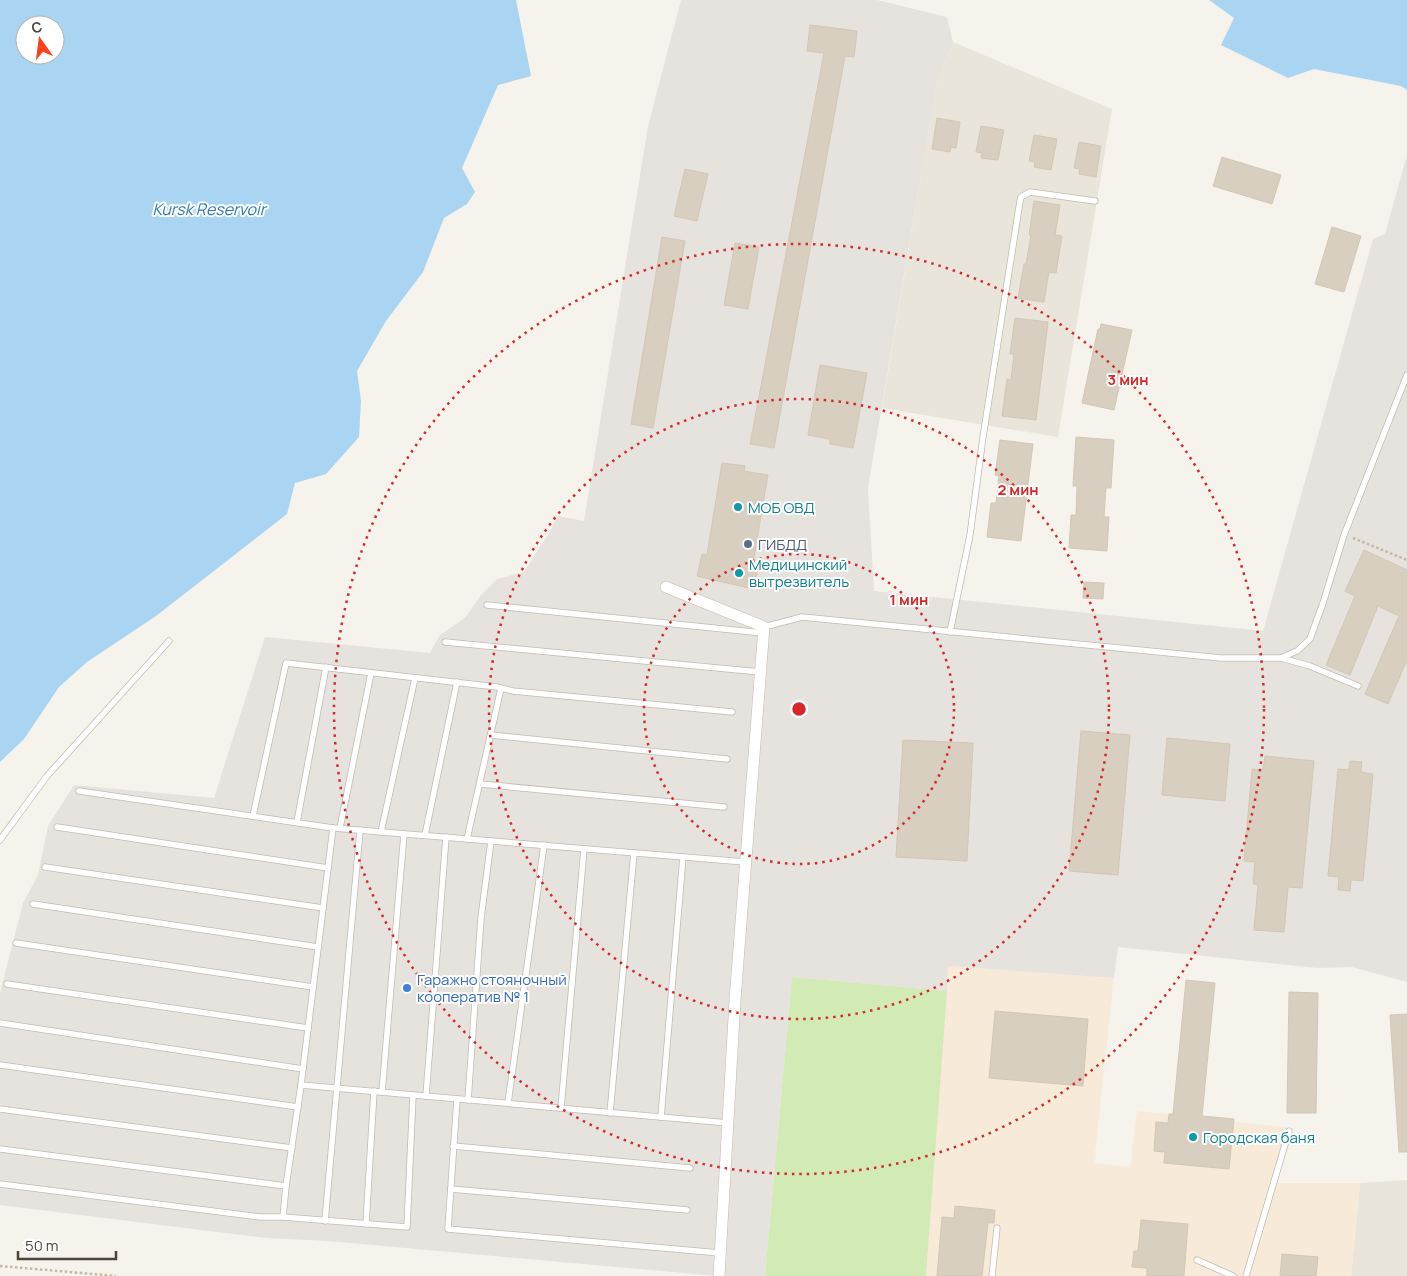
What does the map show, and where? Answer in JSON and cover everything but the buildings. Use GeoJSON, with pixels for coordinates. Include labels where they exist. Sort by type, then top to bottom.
{"type":"FeatureCollection","features":[{"type":"Feature","properties":{"kind":"street"},"geometry":{"type":"LineString","coordinates":[[666,587],[763,630],[735,1000],[720,1276]]}},
{"type":"Feature","properties":{"kind":"lane"},"geometry":{"type":"LineString","coordinates":[[950,632],[970,535],[983,437],[1021,196],[1030,192],[1094,201]]}},
{"type":"Feature","properties":{"kind":"lane"},"geometry":{"type":"LineString","coordinates":[[1281,658],[1297,652],[1310,639],[1344,535],[1407,375]]}},
{"type":"Feature","properties":{"kind":"lane"},"geometry":{"type":"LineString","coordinates":[[487,605],[763,630],[802,617],[1221,658],[1281,658],[1310,666],[1358,686]]}},
{"type":"Feature","properties":{"kind":"lane"},"geometry":{"type":"LineString","coordinates":[[0,840],[47,776],[169,641]]}},
{"type":"Feature","properties":{"kind":"lane"},"geometry":{"type":"LineString","coordinates":[[445,642],[760,672]]}},
{"type":"Feature","properties":{"kind":"lane"},"geometry":{"type":"LineString","coordinates":[[253,816],[286,663],[457,682],[522,692],[732,712]]}},
{"type":"Feature","properties":{"kind":"lane"},"geometry":{"type":"LineString","coordinates":[[297,822],[326,668]]}},
{"type":"Feature","properties":{"kind":"lane"},"geometry":{"type":"LineString","coordinates":[[340,828],[371,673]]}},
{"type":"Feature","properties":{"kind":"lane"},"geometry":{"type":"LineString","coordinates":[[381,832],[415,678]]}},
{"type":"Feature","properties":{"kind":"lane"},"geometry":{"type":"LineString","coordinates":[[425,835],[457,682]]}},
{"type":"Feature","properties":{"kind":"lane"},"geometry":{"type":"LineString","coordinates":[[468,839],[501,688]]}},
{"type":"Feature","properties":{"kind":"lane"},"geometry":{"type":"LineString","coordinates":[[491,735],[727,760]]}},
{"type":"Feature","properties":{"kind":"lane"},"geometry":{"type":"LineString","coordinates":[[480,784],[724,807]]}},
{"type":"Feature","properties":{"kind":"lane"},"geometry":{"type":"LineString","coordinates":[[79,791],[333,828],[745,862]]}},
{"type":"Feature","properties":{"kind":"lane"},"geometry":{"type":"LineString","coordinates":[[57,827],[328,868]]}},
{"type":"Feature","properties":{"kind":"lane"},"geometry":{"type":"LineString","coordinates":[[283,1217],[333,828]]}},
{"type":"Feature","properties":{"kind":"lane"},"geometry":{"type":"LineString","coordinates":[[325,1221],[360,830]]}},
{"type":"Feature","properties":{"kind":"lane"},"geometry":{"type":"LineString","coordinates":[[382,1092],[404,834]]}},
{"type":"Feature","properties":{"kind":"lane"},"geometry":{"type":"LineString","coordinates":[[426,1096],[446,837]]}},
{"type":"Feature","properties":{"kind":"lane"},"geometry":{"type":"LineString","coordinates":[[468,1100],[481,918],[492,841]]}},
{"type":"Feature","properties":{"kind":"lane"},"geometry":{"type":"LineString","coordinates":[[508,1103],[544,845]]}},
{"type":"Feature","properties":{"kind":"lane"},"geometry":{"type":"LineString","coordinates":[[561,1108],[584,848]]}},
{"type":"Feature","properties":{"kind":"lane"},"geometry":{"type":"LineString","coordinates":[[610,1113],[634,853]]}},
{"type":"Feature","properties":{"kind":"lane"},"geometry":{"type":"LineString","coordinates":[[661,1117],[684,857]]}},
{"type":"Feature","properties":{"kind":"lane"},"geometry":{"type":"LineString","coordinates":[[45,867],[323,908]]}},
{"type":"Feature","properties":{"kind":"lane"},"geometry":{"type":"LineString","coordinates":[[33,904],[318,947]]}},
{"type":"Feature","properties":{"kind":"lane"},"geometry":{"type":"LineString","coordinates":[[16,943],[313,987]]}},
{"type":"Feature","properties":{"kind":"lane"},"geometry":{"type":"LineString","coordinates":[[7,984],[308,1028]]}},
{"type":"Feature","properties":{"kind":"lane"},"geometry":{"type":"LineString","coordinates":[[0,1023],[303,1069]]}},
{"type":"Feature","properties":{"kind":"lane"},"geometry":{"type":"LineString","coordinates":[[0,1065],[298,1108]]}},
{"type":"Feature","properties":{"kind":"lane"},"geometry":{"type":"LineString","coordinates":[[301,1085],[728,1123]]}},
{"type":"Feature","properties":{"kind":"lane"},"geometry":{"type":"LineString","coordinates":[[366,1224],[374,1091]]}},
{"type":"Feature","properties":{"kind":"lane"},"geometry":{"type":"LineString","coordinates":[[0,1184],[260,1217],[283,1217],[407,1227],[413,1095]]}},
{"type":"Feature","properties":{"kind":"lane"},"geometry":{"type":"LineString","coordinates":[[457,1099],[448,1229],[720,1253]]}},
{"type":"Feature","properties":{"kind":"lane"},"geometry":{"type":"LineString","coordinates":[[0,1109],[292,1148]]}},
{"type":"Feature","properties":{"kind":"lane"},"geometry":{"type":"LineString","coordinates":[[1246,1276],[1289,1131]]}},
{"type":"Feature","properties":{"kind":"lane"},"geometry":{"type":"LineString","coordinates":[[454,1146],[690,1168]]}},
{"type":"Feature","properties":{"kind":"lane"},"geometry":{"type":"LineString","coordinates":[[0,1149],[286,1186]]}},
{"type":"Feature","properties":{"kind":"lane"},"geometry":{"type":"LineString","coordinates":[[451,1189],[687,1210]]}},
{"type":"Feature","properties":{"kind":"lane"},"geometry":{"type":"LineString","coordinates":[[992,1276],[997,1228]]}},
{"type":"Feature","properties":{"kind":"lane"},"geometry":{"type":"LineString","coordinates":[[1197,1260],[1233,1276]]}},
{"type":"Feature","properties":{"kind":"path"},"geometry":{"type":"LineString","coordinates":[[1344,535],[1407,560]]}},
{"type":"Feature","properties":{"kind":"path"},"geometry":{"type":"LineString","coordinates":[[0,1266],[116,1276]]}},
{"type":"Feature","properties":{"kind":"shaded area"},"geometry":{"type":"Polygon","coordinates":[[[681,0],[877,0],[947,17],[953,42],[937,80],[868,488],[874,591],[1263,631],[1373,239],[1385,234],[1407,155],[1407,982],[1352,967],[1317,968],[1118,947],[1114,978],[948,966],[947,991],[792,977],[765,1276],[717,1276],[328,1241],[267,1238],[0,1205],[0,993],[23,903],[38,875],[48,826],[74,785],[214,798],[265,637],[430,653],[440,635],[465,618],[481,595],[497,579],[524,572],[558,516],[584,521],[648,126],[681,0]]]}},
{"type":"Feature","properties":{"kind":"shaded area"},"geometry":{"type":"Polygon","coordinates":[[[953,42],[1112,109],[1058,437],[882,408],[937,80],[953,42]]]}},
{"type":"Feature","properties":{"kind":"shaded area"},"geometry":{"type":"Polygon","coordinates":[[[948,966],[1114,978],[1094,1163],[1130,1167],[1137,1111],[1293,1128],[1277,1183],[1360,1183],[1351,1276],[926,1276],[948,966]]]}},
{"type":"Feature","properties":{"kind":"shaded area"},"geometry":{"type":"Polygon","coordinates":[[[1407,1180],[1407,1276],[1351,1276],[1360,1183],[1407,1180]]]}},
{"type":"Feature","properties":{"kind":"green space"},"geometry":{"type":"Polygon","coordinates":[[[792,977],[947,991],[926,1276],[765,1276],[792,977]]]}},
{"type":"Feature","properties":{"kind":"water","name":"Kursk Reservoir"},"geometry":{"type":"Polygon","coordinates":[[[0,0],[516,0],[531,76],[498,85],[462,168],[475,192],[467,204],[444,218],[423,272],[386,321],[357,371],[361,401],[359,437],[326,474],[295,483],[287,514],[156,616],[87,662],[59,687],[24,739],[0,762],[0,0]]]}},
{"type":"Feature","properties":{"kind":"water"},"geometry":{"type":"Polygon","coordinates":[[[1209,0],[1407,0],[1407,90],[1401,86],[1314,69],[1288,78],[1221,45],[1234,18],[1209,0]]]}},
{"type":"Feature","properties":{"kind":"place","name":"МОБ ОВД"},"geometry":{"type":"Point","coordinates":[738,507]}},
{"type":"Feature","properties":{"kind":"place","name":"ГИБДД"},"geometry":{"type":"Point","coordinates":[748,544]}},
{"type":"Feature","properties":{"kind":"place","name":"Медицинский вытрезвитель"},"geometry":{"type":"Point","coordinates":[739,573]}},
{"type":"Feature","properties":{"kind":"place","name":"Гаражно стояночный кооператив № 1"},"geometry":{"type":"Point","coordinates":[407,988]}},
{"type":"Feature","properties":{"kind":"place","name":"Городская баня"},"geometry":{"type":"Point","coordinates":[1193,1137]}}]}
